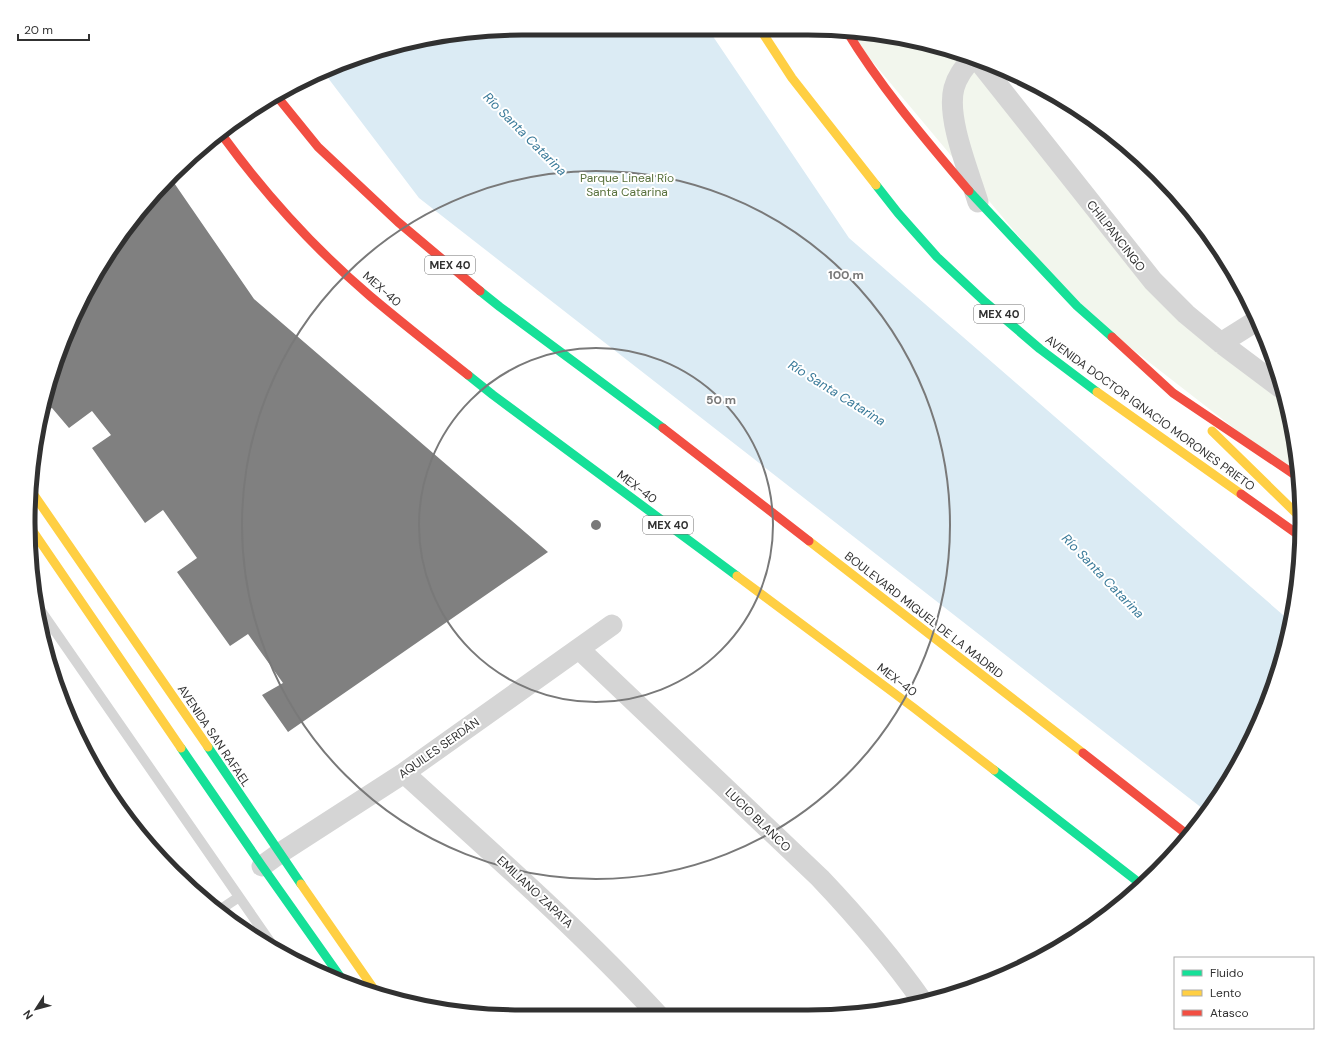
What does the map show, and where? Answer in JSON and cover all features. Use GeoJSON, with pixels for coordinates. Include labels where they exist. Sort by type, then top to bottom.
{"type":"FeatureCollection","features":[{"type":"Feature","properties":{"kind":"main road","name":"AVENIDA DOCTOR IGNACIO MORONES PRIETO"},"geometry":{"type":"LineString","coordinates":[[764,35],[792,78],[898,213],[937,256],[985,302],[1040,349],[1112,403],[1295,532]]}},
{"type":"Feature","properties":{"kind":"main road"},"geometry":{"type":"LineString","coordinates":[[850,37],[904,114],[978,202],[1077,306],[1173,393],[1295,512]]}},
{"type":"Feature","properties":{"kind":"main road","name":"BOULEVARD MIGUEL DE LA MADRID"},"geometry":{"type":"LineString","coordinates":[[280,100],[318,147],[398,222],[500,307],[644,413],[1184,832]]}},
{"type":"Feature","properties":{"kind":"main road","name":"MEX-40"},"geometry":{"type":"LineString","coordinates":[[224,138],[245,167],[303,233],[370,296],[493,395],[914,708],[1137,881]]}},
{"type":"Feature","properties":{"kind":"main road"},"geometry":{"type":"LineString","coordinates":[[1173,393],[1292,473]]}},
{"type":"Feature","properties":{"kind":"main road","name":"AVENIDA SAN RAFAEL"},"geometry":{"type":"LineString","coordinates":[[36,498],[372,986]]}},
{"type":"Feature","properties":{"kind":"main road"},"geometry":{"type":"LineString","coordinates":[[35,535],[262,866],[338,974]]}},
{"type":"Feature","properties":{"kind":"street"},"geometry":{"type":"LineString","coordinates":[[968,63],[961,72],[954,88],[952,108],[956,131],[978,202]]}},
{"type":"Feature","properties":{"kind":"street","name":"CHILPANCINGO"},"geometry":{"type":"LineString","coordinates":[[984,68],[1141,268],[1186,314],[1221,343],[1274,383]]}},
{"type":"Feature","properties":{"kind":"street"},"geometry":{"type":"LineString","coordinates":[[1221,343],[1252,323]]}},
{"type":"Feature","properties":{"kind":"street","name":"AQUILES SERDÁN"},"geometry":{"type":"LineString","coordinates":[[262,866],[404,773],[612,625]]}},
{"type":"Feature","properties":{"kind":"street","name":"LUCIO BLANCO"},"geometry":{"type":"LineString","coordinates":[[579,649],[820,878],[860,921],[919,997]]}},
{"type":"Feature","properties":{"kind":"street","name":"EMILIANO ZAPATA"},"geometry":{"type":"LineString","coordinates":[[404,773],[557,912],[654,1010]]}},
{"type":"Feature","properties":{"kind":"lane"},"geometry":{"type":"LineString","coordinates":[[43,614],[267,938]]}},
{"type":"Feature","properties":{"kind":"lane"},"geometry":{"type":"LineString","coordinates":[[224,907],[239,897]]}},
{"type":"Feature","properties":{"kind":"shaded area"},"geometry":{"type":"Polygon","coordinates":[[[852,37],[903,44],[976,66],[1141,268],[1274,382],[1286,427],[1292,474],[1077,306],[852,37]]]}},
{"type":"Feature","properties":{"kind":"water","name":"Río Santa Catarina"},"geometry":{"type":"Polygon","coordinates":[[[522,35],[712,35],[849,238],[1286,618],[1269,679],[1258,709],[1230,766],[1202,808],[419,198],[327,76],[366,61],[396,52],[427,44],[459,39],[522,35]]]}},
{"type":"Feature","properties":{"kind":"building"},"geometry":{"type":"Polygon","coordinates":[[[174,182],[254,299],[548,552],[288,732],[262,695],[283,683],[248,634],[230,646],[177,572],[197,558],[163,510],[145,523],[92,448],[111,435],[92,411],[69,428],[52,408],[48,410],[61,366],[72,336],[100,279],[136,226],[156,201],[174,182]]]}},
{"type":"Feature","properties":{"kind":"traffic: fast"},"geometry":{"type":"LineString","coordinates":[[876,185],[898,213],[937,257],[985,302],[1040,349],[1097,392]]}},
{"type":"Feature","properties":{"kind":"traffic: fast"},"geometry":{"type":"LineString","coordinates":[[969,191],[1077,306],[1112,337]]}},
{"type":"Feature","properties":{"kind":"traffic: fast"},"geometry":{"type":"LineString","coordinates":[[480,291],[663,428]]}},
{"type":"Feature","properties":{"kind":"traffic: fast"},"geometry":{"type":"LineString","coordinates":[[468,375],[737,576]]}},
{"type":"Feature","properties":{"kind":"traffic: fast"},"geometry":{"type":"LineString","coordinates":[[208,747],[301,884]]}},
{"type":"Feature","properties":{"kind":"traffic: fast"},"geometry":{"type":"LineString","coordinates":[[181,748],[338,974]]}},
{"type":"Feature","properties":{"kind":"traffic: fast"},"geometry":{"type":"LineString","coordinates":[[994,770],[1137,881]]}},
{"type":"Feature","properties":{"kind":"traffic: slow"},"geometry":{"type":"LineString","coordinates":[[764,35],[792,78],[876,185]]}},
{"type":"Feature","properties":{"kind":"traffic: slow"},"geometry":{"type":"LineString","coordinates":[[1097,392],[1241,494]]}},
{"type":"Feature","properties":{"kind":"traffic: slow"},"geometry":{"type":"LineString","coordinates":[[1212,431],[1295,512]]}},
{"type":"Feature","properties":{"kind":"traffic: slow"},"geometry":{"type":"LineString","coordinates":[[36,497],[208,747]]}},
{"type":"Feature","properties":{"kind":"traffic: slow"},"geometry":{"type":"LineString","coordinates":[[35,535],[181,748]]}},
{"type":"Feature","properties":{"kind":"traffic: slow"},"geometry":{"type":"LineString","coordinates":[[809,541],[1083,753]]}},
{"type":"Feature","properties":{"kind":"traffic: slow"},"geometry":{"type":"LineString","coordinates":[[737,576],[914,708],[994,770]]}},
{"type":"Feature","properties":{"kind":"traffic: slow"},"geometry":{"type":"LineString","coordinates":[[301,884],[372,986]]}},
{"type":"Feature","properties":{"kind":"traffic: jam"},"geometry":{"type":"LineString","coordinates":[[851,37],[889,93],[969,191]]}},
{"type":"Feature","properties":{"kind":"traffic: jam"},"geometry":{"type":"LineString","coordinates":[[280,100],[318,147],[398,222],[480,291]]}},
{"type":"Feature","properties":{"kind":"traffic: jam"},"geometry":{"type":"LineString","coordinates":[[224,138],[273,199],[310,240],[382,306],[468,375]]}},
{"type":"Feature","properties":{"kind":"traffic: jam"},"geometry":{"type":"LineString","coordinates":[[1112,337],[1173,393],[1292,473]]}},
{"type":"Feature","properties":{"kind":"traffic: jam"},"geometry":{"type":"LineString","coordinates":[[663,428],[809,541]]}},
{"type":"Feature","properties":{"kind":"traffic: jam"},"geometry":{"type":"LineString","coordinates":[[1241,494],[1295,532]]}},
{"type":"Feature","properties":{"kind":"traffic: jam"},"geometry":{"type":"LineString","coordinates":[[1083,753],[1184,832]]}},
{"type":"Feature","properties":{"kind":"park label","name":"Parque Lineal Río Santa Catarina"},"geometry":{"type":"Point","coordinates":[627,185]}}]}
